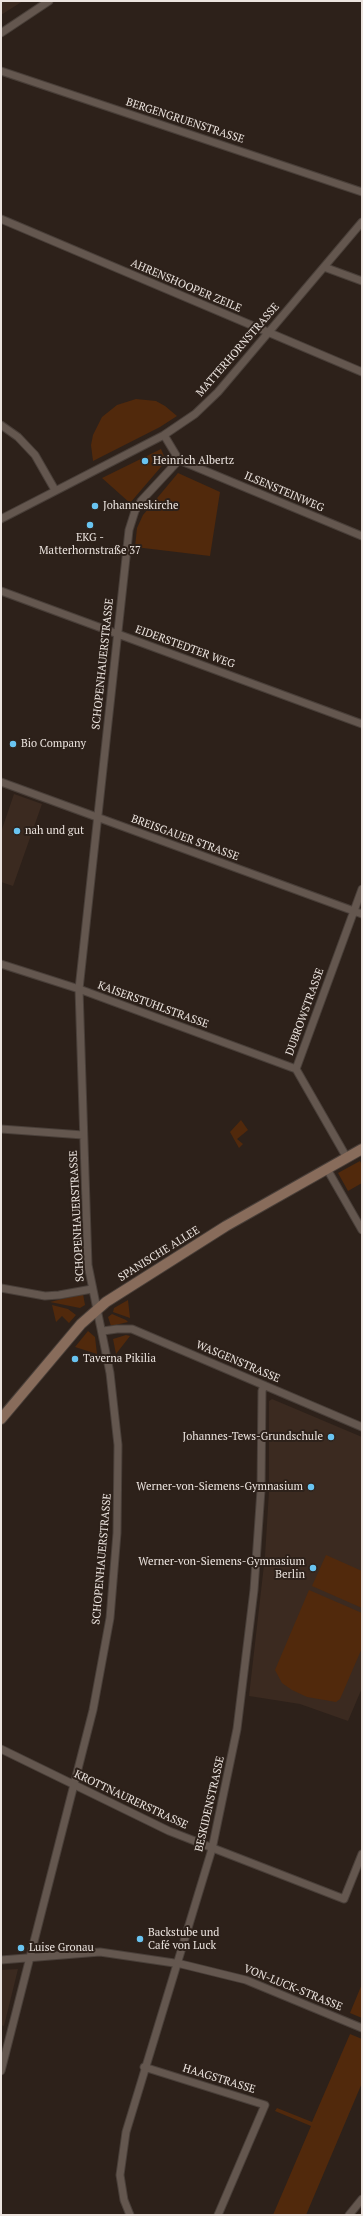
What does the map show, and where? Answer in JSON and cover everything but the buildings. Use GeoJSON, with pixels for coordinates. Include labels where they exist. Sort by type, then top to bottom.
{"type":"FeatureCollection","features":[{"type":"Feature","properties":{"kind":"main road","name":"SPANISCHE ALLEE"},"geometry":{"type":"LineString","coordinates":[[1,1420],[81,1324],[98,1309],[128,1288],[226,1226],[362,1150]]}},
{"type":"Feature","properties":{"kind":"street"},"geometry":{"type":"LineString","coordinates":[[1,33],[49,1]]}},
{"type":"Feature","properties":{"kind":"street","name":"BERGENGRUENSTRASSE"},"geometry":{"type":"LineString","coordinates":[[1,71],[362,192]]}},
{"type":"Feature","properties":{"kind":"street","name":"AHRENSHOOPER ZEILE"},"geometry":{"type":"LineString","coordinates":[[1,219],[362,372]]}},
{"type":"Feature","properties":{"kind":"street","name":"MATTERHORNSTRASSE"},"geometry":{"type":"LineString","coordinates":[[1,519],[164,435],[212,399],[362,222]]}},
{"type":"Feature","properties":{"kind":"street"},"geometry":{"type":"LineString","coordinates":[[324,267],[362,281]]}},
{"type":"Feature","properties":{"kind":"street"},"geometry":{"type":"LineString","coordinates":[[1,425],[18,437],[35,455],[56,490]]}},
{"type":"Feature","properties":{"kind":"street"},"geometry":{"type":"LineString","coordinates":[[164,435],[179,460]]}},
{"type":"Feature","properties":{"kind":"street","name":"ILSENSTEINWEG"},"geometry":{"type":"LineString","coordinates":[[179,460],[362,536]]}},
{"type":"Feature","properties":{"kind":"street","name":"SCHOPENHAUERSTRASSE"},"geometry":{"type":"LineString","coordinates":[[1,2070],[28,1957],[93,1710],[110,1618],[119,1487],[115,1409],[103,1332],[92,1289],[88,1265],[79,989],[129,530],[135,511],[141,501],[179,460]]}},
{"type":"Feature","properties":{"kind":"street","name":"EIDERSTEDTER WEG"},"geometry":{"type":"LineString","coordinates":[[1,591],[362,724]]}},
{"type":"Feature","properties":{"kind":"street","name":"BREISGAUER STRASSE"},"geometry":{"type":"LineString","coordinates":[[1,782],[362,914]]}},
{"type":"Feature","properties":{"kind":"street","name":"DUBROWSTRASSE"},"geometry":{"type":"LineString","coordinates":[[346,1158],[296,1069],[362,889]]}},
{"type":"Feature","properties":{"kind":"street","name":"KAISERSTUHLSTRASSE"},"geometry":{"type":"LineString","coordinates":[[1,964],[79,989],[296,1069]]}},
{"type":"Feature","properties":{"kind":"street"},"geometry":{"type":"LineString","coordinates":[[1,1129],[84,1135]]}},
{"type":"Feature","properties":{"kind":"street"},"geometry":{"type":"LineString","coordinates":[[327,1169],[362,1230]]}},
{"type":"Feature","properties":{"kind":"street"},"geometry":{"type":"LineString","coordinates":[[1,1288],[45,1296],[59,1296],[92,1289]]}},
{"type":"Feature","properties":{"kind":"street","name":"WASGENSTRASSE"},"geometry":{"type":"LineString","coordinates":[[103,1332],[117,1329],[132,1329],[362,1427]]}},
{"type":"Feature","properties":{"kind":"street","name":"BESKIDENSTRASSE"},"geometry":{"type":"LineString","coordinates":[[130,2215],[124,2200],[120,2175],[120,2162],[130,2114],[212,1849],[232,1758],[247,1663],[254,1594],[260,1505],[262,1391],[264,1385]]}},
{"type":"Feature","properties":{"kind":"street","name":"KROTTNAURERSTRASSE"},"geometry":{"type":"LineString","coordinates":[[1,1749],[170,1831],[212,1849],[344,1899],[362,1854]]}},
{"type":"Feature","properties":{"kind":"street","name":"VON-LUCK-STRASSE"},"geometry":{"type":"LineString","coordinates":[[1,1960],[100,1952],[176,1963],[246,1980],[362,2028]]}},
{"type":"Feature","properties":{"kind":"street","name":"HAAGSTRASSE"},"geometry":{"type":"LineString","coordinates":[[144,2067],[265,2105],[218,2215]]}},
{"type":"Feature","properties":{"kind":"street"},"geometry":{"type":"LineString","coordinates":[[349,2215],[362,2199]]}},
{"type":"Feature","properties":{"kind":"shaded area"},"geometry":{"type":"Polygon","coordinates":[[[1,1],[23,1],[1,15],[1,1]]]}},
{"type":"Feature","properties":{"kind":"shaded area"},"geometry":{"type":"Polygon","coordinates":[[[136,399],[156,401],[177,416],[160,427],[93,461],[91,445],[93,435],[102,417],[117,405],[136,399]]]}},
{"type":"Feature","properties":{"kind":"shaded area"},"geometry":{"type":"Polygon","coordinates":[[[161,449],[166,461],[130,503],[102,478],[161,449]]]}},
{"type":"Feature","properties":{"kind":"shaded area"},"geometry":{"type":"Polygon","coordinates":[[[178,473],[220,492],[210,556],[135,547],[137,528],[143,515],[178,473]]]}},
{"type":"Feature","properties":{"kind":"shaded area"},"geometry":{"type":"Polygon","coordinates":[[[14,794],[42,804],[13,886],[1,882],[1,832],[14,794]]]}},
{"type":"Feature","properties":{"kind":"shaded area"},"geometry":{"type":"Polygon","coordinates":[[[241,1120],[248,1130],[237,1139],[243,1144],[239,1148],[230,1132],[241,1120]]]}},
{"type":"Feature","properties":{"kind":"shaded area"},"geometry":{"type":"Polygon","coordinates":[[[360,1161],[362,1165],[362,1183],[348,1191],[338,1173],[360,1161]]]}},
{"type":"Feature","properties":{"kind":"shaded area"},"geometry":{"type":"Polygon","coordinates":[[[83,1294],[85,1305],[80,1308],[50,1302],[83,1294]]]}},
{"type":"Feature","properties":{"kind":"shaded area"},"geometry":{"type":"Polygon","coordinates":[[[128,1300],[130,1318],[113,1312],[114,1308],[128,1300]]]}},
{"type":"Feature","properties":{"kind":"shaded area"},"geometry":{"type":"Polygon","coordinates":[[[52,1305],[68,1309],[76,1315],[69,1323],[62,1316],[56,1322],[52,1305]]]}},
{"type":"Feature","properties":{"kind":"shaded area"},"geometry":{"type":"Polygon","coordinates":[[[112,1314],[128,1322],[111,1326],[108,1317],[112,1314]]]}},
{"type":"Feature","properties":{"kind":"shaded area"},"geometry":{"type":"Polygon","coordinates":[[[88,1331],[95,1337],[97,1354],[75,1347],[88,1331]]]}},
{"type":"Feature","properties":{"kind":"shaded area"},"geometry":{"type":"Polygon","coordinates":[[[126,1335],[130,1336],[116,1354],[113,1339],[126,1335]]]}},
{"type":"Feature","properties":{"kind":"shaded area","name":"Werner-von-Siemens-Gymnasium Berlin"},"geometry":{"type":"Polygon","coordinates":[[[272,1399],[362,1437],[362,1688],[348,1721],[300,1704],[249,1696],[265,1556],[269,1491],[269,1401],[272,1399]]]}},
{"type":"Feature","properties":{"kind":"shaded area"},"geometry":{"type":"Polygon","coordinates":[[[326,1555],[362,1571],[362,1608],[312,1586],[326,1555]]]}},
{"type":"Feature","properties":{"kind":"shaded area"},"geometry":{"type":"Polygon","coordinates":[[[309,1590],[362,1613],[362,1648],[340,1699],[336,1702],[307,1697],[292,1690],[282,1683],[275,1670],[309,1590]]]}},
{"type":"Feature","properties":{"kind":"shaded area"},"geometry":{"type":"Polygon","coordinates":[[[18,1969],[4,2026],[1,2025],[1,1970],[18,1969]]]}},
{"type":"Feature","properties":{"kind":"shaded area"},"geometry":{"type":"Polygon","coordinates":[[[362,1984],[362,2018],[350,2013],[362,1984]]]}},
{"type":"Feature","properties":{"kind":"shaded area"},"geometry":{"type":"Polygon","coordinates":[[[350,2034],[362,2039],[362,2083],[306,2215],[273,2215],[311,2126],[275,2111],[277,2108],[312,2122],[350,2034]]]}},
{"type":"Feature","properties":{"kind":"place","name":"Heinrich Albertz"},"geometry":{"type":"Point","coordinates":[145,461]}},
{"type":"Feature","properties":{"kind":"place","name":"Johanneskirche"},"geometry":{"type":"Point","coordinates":[95,506]}},
{"type":"Feature","properties":{"kind":"place","name":"EKG - Matterhornstraße 37"},"geometry":{"type":"Point","coordinates":[90,525]}},
{"type":"Feature","properties":{"kind":"place","name":"Bio Company"},"geometry":{"type":"Point","coordinates":[13,744]}},
{"type":"Feature","properties":{"kind":"place","name":"nah und gut"},"geometry":{"type":"Point","coordinates":[17,831]}},
{"type":"Feature","properties":{"kind":"place","name":"Taverna Pikilia"},"geometry":{"type":"Point","coordinates":[75,1359]}},
{"type":"Feature","properties":{"kind":"place","name":"Johannes-Tews-Grundschule"},"geometry":{"type":"Point","coordinates":[331,1437]}},
{"type":"Feature","properties":{"kind":"place","name":"Werner-von-Siemens-Gymnasium"},"geometry":{"type":"Point","coordinates":[311,1487]}},
{"type":"Feature","properties":{"kind":"place","name":"Werner-von-Siemens-Gymnasium Berlin"},"geometry":{"type":"Point","coordinates":[313,1568]}},
{"type":"Feature","properties":{"kind":"place","name":"Backstube und Café von Luck"},"geometry":{"type":"Point","coordinates":[140,1939]}},
{"type":"Feature","properties":{"kind":"place","name":"Luise Gronau"},"geometry":{"type":"Point","coordinates":[21,1948]}}]}
